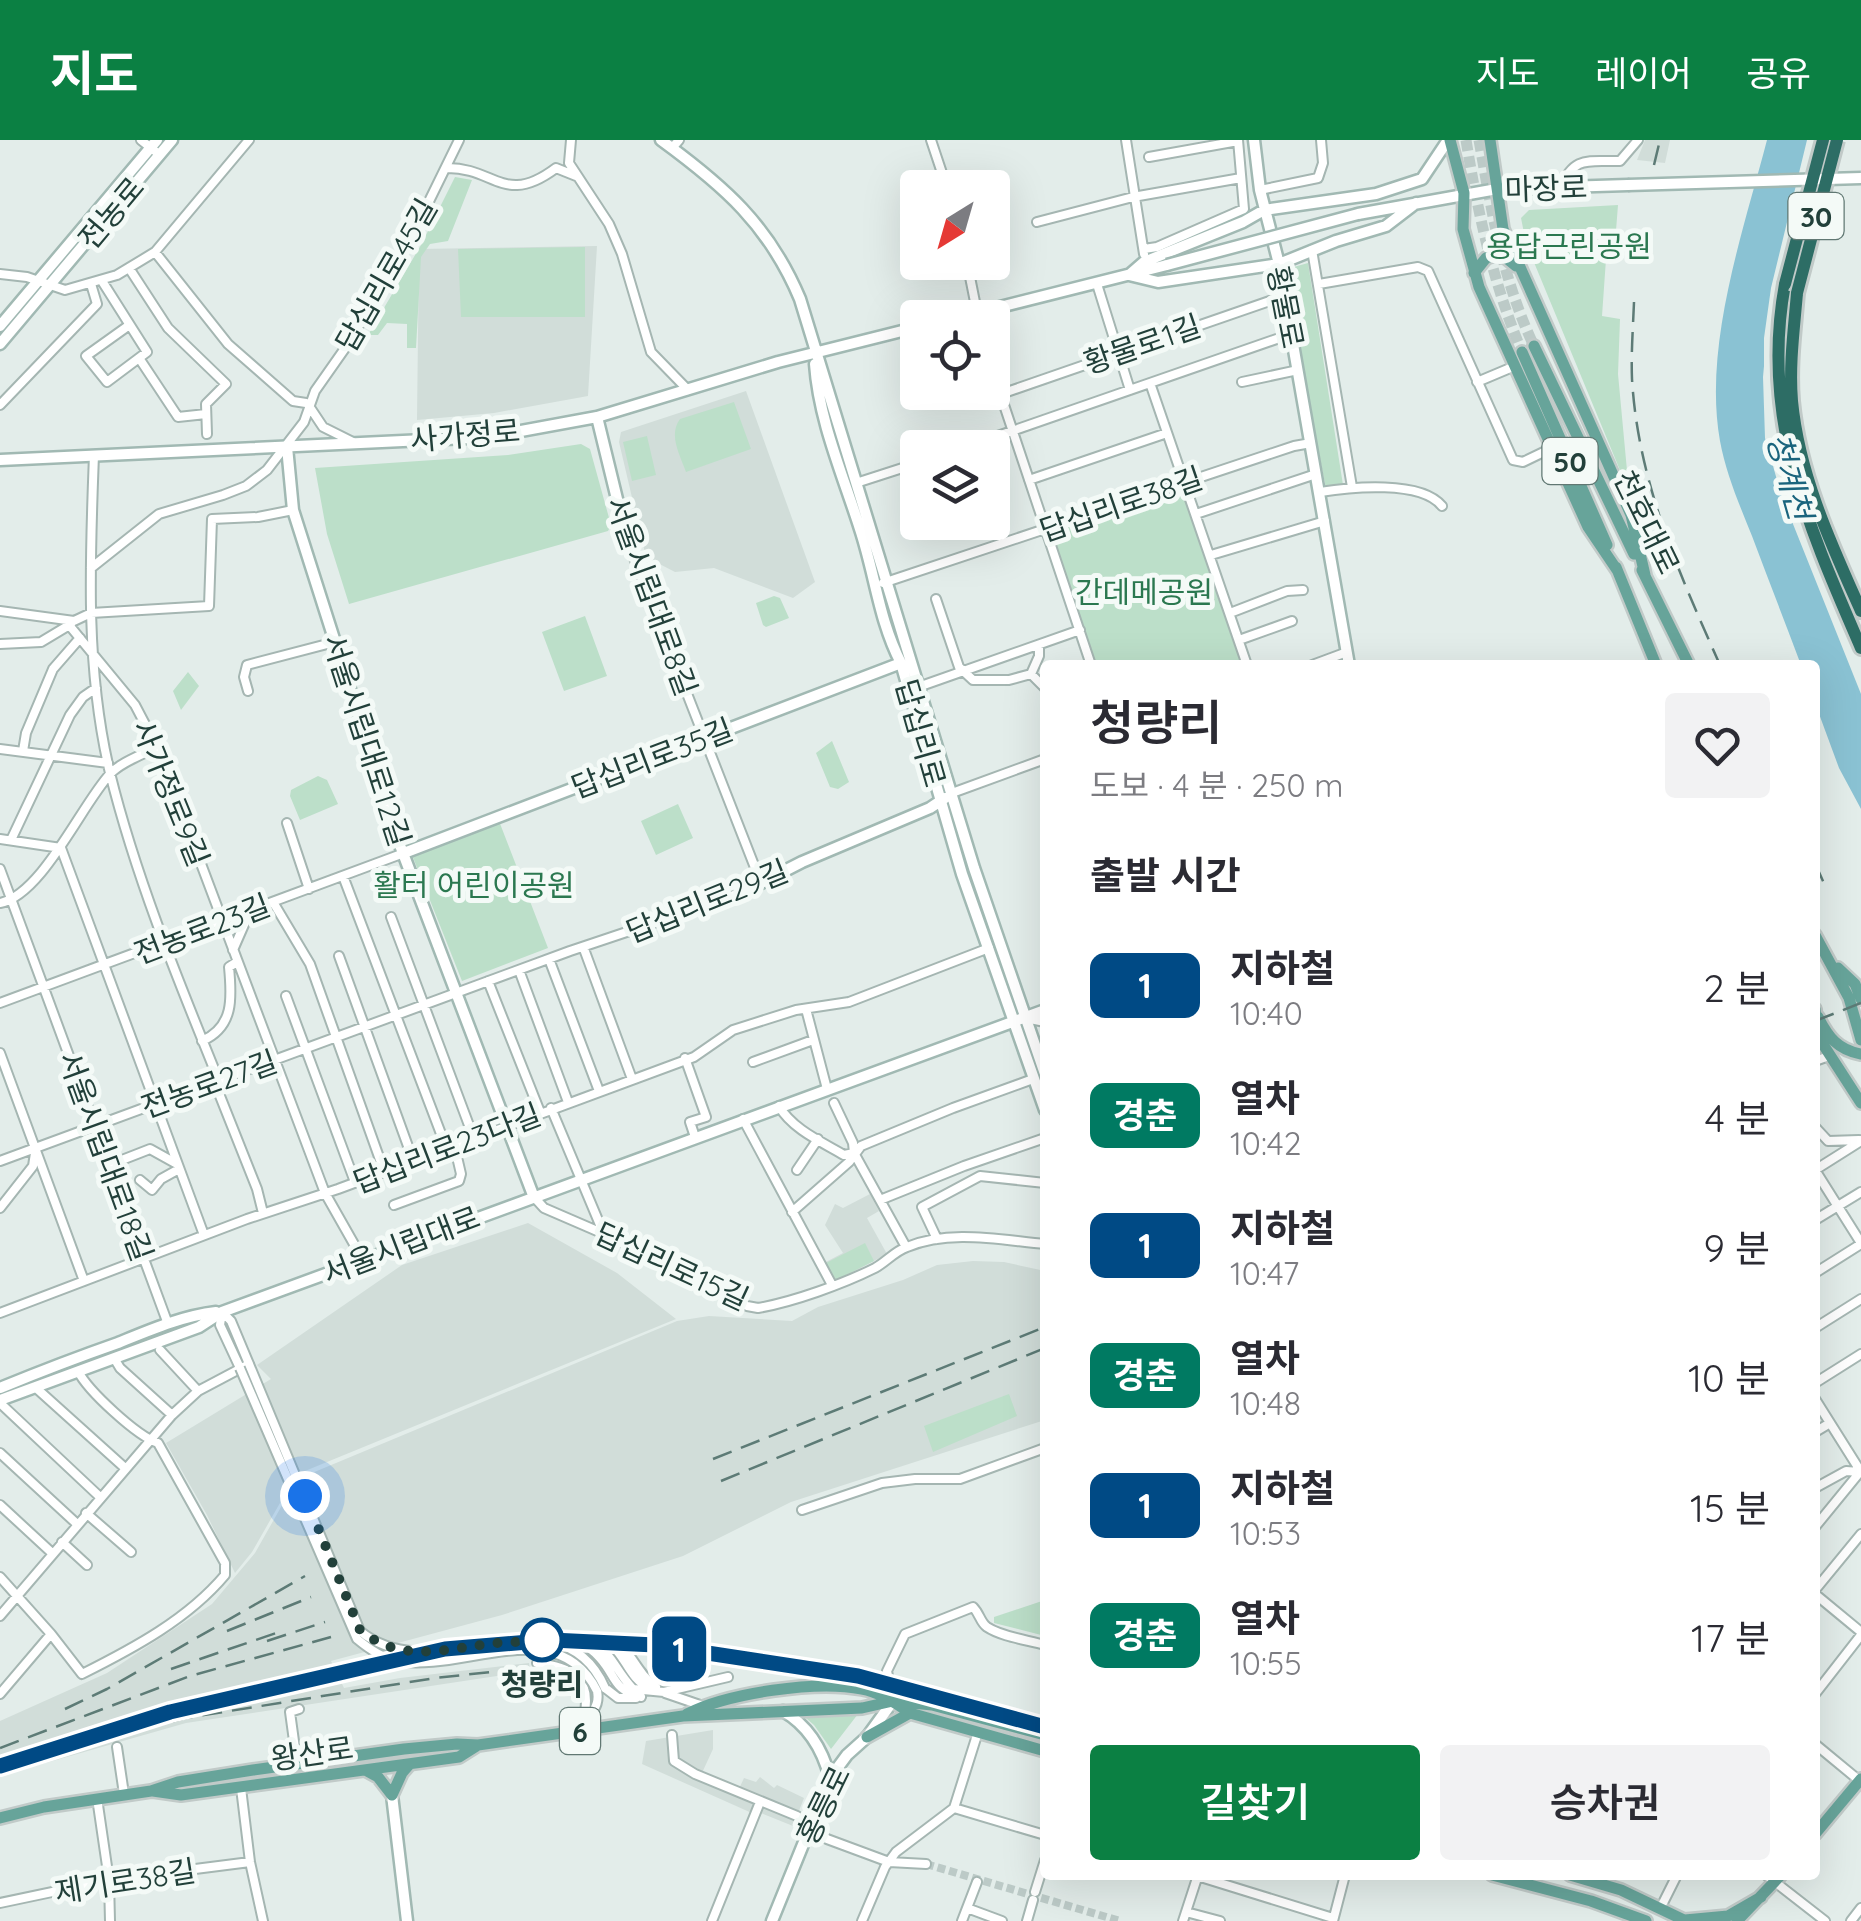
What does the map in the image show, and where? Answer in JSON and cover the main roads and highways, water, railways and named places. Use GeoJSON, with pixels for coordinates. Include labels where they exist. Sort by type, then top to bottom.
{"type":"FeatureCollection","features":[{"type":"Feature","properties":{"kind":"highway","name":"30"},"geometry":{"type":"LineString","coordinates":[[1823,140],[1782,302],[1778,350],[1780,405],[1796,486],[1861,648]]}},
{"type":"Feature","properties":{"kind":"highway","name":"30"},"geometry":{"type":"LineString","coordinates":[[1837,140],[1797,293],[1792,401],[1801,452],[1820,517],[1861,612]]}},
{"type":"Feature","properties":{"kind":"main road","name":"전농로"},"geometry":{"type":"LineString","coordinates":[[0,344],[152,146],[172,140]]}},
{"type":"Feature","properties":{"kind":"main road","name":"답십리로"},"geometry":{"type":"LineString","coordinates":[[661,140],[676,144],[734,197],[764,234],[793,283],[921,686],[1040,1097]]}},
{"type":"Feature","properties":{"kind":"main road","name":"황물로"},"geometry":{"type":"LineString","coordinates":[[1254,140],[1348,660]]}},
{"type":"Feature","properties":{"kind":"main road"},"geometry":{"type":"LineString","coordinates":[[1448,140],[1464,194],[1463,229],[1474,274],[1588,528],[1617,570]]}},
{"type":"Feature","properties":{"kind":"main road"},"geometry":{"type":"LineString","coordinates":[[1129,275],[1144,256],[1243,222],[1264,210],[1376,194],[1422,179],[1448,140]]}},
{"type":"Feature","properties":{"kind":"main road"},"geometry":{"type":"LineString","coordinates":[[1490,140],[1502,229],[1630,515],[1645,576]]}},
{"type":"Feature","properties":{"kind":"main road","name":"마장로"},"geometry":{"type":"LineString","coordinates":[[1464,194],[1497,189],[1861,178]]}},
{"type":"Feature","properties":{"kind":"main road"},"geometry":{"type":"LineString","coordinates":[[1376,194],[1416,204]]}},
{"type":"Feature","properties":{"kind":"main road"},"geometry":{"type":"LineString","coordinates":[[1010,307],[1358,214],[1464,194]]}},
{"type":"Feature","properties":{"kind":"main road"},"geometry":{"type":"LineString","coordinates":[[1129,275],[1158,282],[1278,264],[1386,226],[1416,204]]}},
{"type":"Feature","properties":{"kind":"main road"},"geometry":{"type":"LineString","coordinates":[[1474,274],[1486,258],[1500,252],[1522,274]]}},
{"type":"Feature","properties":{"kind":"main road","name":"전농로"},"geometry":{"type":"LineString","coordinates":[[0,326],[44,284]]}},
{"type":"Feature","properties":{"kind":"main road","name":"사가정로"},"geometry":{"type":"LineString","coordinates":[[0,460],[488,437],[597,417],[814,352],[900,331]]}},
{"type":"Feature","properties":{"kind":"main road","name":"천호대로"},"geometry":{"type":"LineString","coordinates":[[1534,346],[1687,660]]}},
{"type":"Feature","properties":{"kind":"main road","name":"답십리로"},"geometry":{"type":"LineString","coordinates":[[814,352],[817,393],[962,874],[1018,1020],[1040,1064]]}},
{"type":"Feature","properties":{"kind":"main road","name":"천호대로"},"geometry":{"type":"LineString","coordinates":[[1522,352],[1654,660]]}},
{"type":"Feature","properties":{"kind":"main road","name":"서울시립대로8길"},"geometry":{"type":"LineString","coordinates":[[597,417],[627,540]]}},
{"type":"Feature","properties":{"kind":"main road","name":"서울시립대로12길"},"geometry":{"type":"LineString","coordinates":[[286,447],[293,510],[404,853],[533,1196]]}},
{"type":"Feature","properties":{"kind":"main road","name":"답십리로35길"},"geometry":{"type":"LineString","coordinates":[[404,853],[901,663]]}},
{"type":"Feature","properties":{"kind":"main road","name":"답십리로29길"},"geometry":{"type":"LineString","coordinates":[[761,883],[952,793]]}},
{"type":"Feature","properties":{"kind":"main road"},"geometry":{"type":"LineString","coordinates":[[1820,943],[1848,998],[1861,1040]]}},
{"type":"Feature","properties":{"kind":"main road"},"geometry":{"type":"LineString","coordinates":[[1831,962],[1856,984],[1861,998]]}},
{"type":"Feature","properties":{"kind":"main road","name":"서울시립대로"},"geometry":{"type":"LineString","coordinates":[[0,1401],[199,1326],[222,1312],[580,1178],[1040,1012]]}},
{"type":"Feature","properties":{"kind":"main road"},"geometry":{"type":"LineString","coordinates":[[1820,1019],[1830,1039],[1861,1054]]}},
{"type":"Feature","properties":{"kind":"main road"},"geometry":{"type":"LineString","coordinates":[[1820,1040],[1861,1103]]}},
{"type":"Feature","properties":{"kind":"main road","name":"서울시립대로"},"geometry":{"type":"LineString","coordinates":[[0,1388],[168,1324],[222,1312]]}},
{"type":"Feature","properties":{"kind":"main road","name":"왕산로"},"geometry":{"type":"LineString","coordinates":[[683,1716],[703,1706],[757,1693],[864,1689],[893,1700],[932,1705],[1040,1734]]}},
{"type":"Feature","properties":{"kind":"main road","name":"왕산로"},"geometry":{"type":"LineString","coordinates":[[0,1818],[178,1782],[298,1764],[457,1744],[478,1745],[683,1716],[862,1708],[893,1700]]}},
{"type":"Feature","properties":{"kind":"main road","name":"왕산로"},"geometry":{"type":"LineString","coordinates":[[893,1700],[910,1713],[1040,1750]]}},
{"type":"Feature","properties":{"kind":"main road","name":"홍릉로"},"geometry":{"type":"LineString","coordinates":[[772,1921],[830,1778],[846,1755],[867,1737],[893,1700]]}},
{"type":"Feature","properties":{"kind":"main road"},"geometry":{"type":"LineString","coordinates":[[782,1710],[799,1722],[821,1749],[830,1778]]}},
{"type":"Feature","properties":{"kind":"main road"},"geometry":{"type":"LineString","coordinates":[[867,1737],[910,1713]]}},
{"type":"Feature","properties":{"kind":"main road","name":"왕산로"},"geometry":{"type":"LineString","coordinates":[[150,1790],[181,1795],[367,1771],[458,1758],[478,1745]]}},
{"type":"Feature","properties":{"kind":"main road"},"geometry":{"type":"LineString","coordinates":[[392,1795],[410,1765]]}},
{"type":"Feature","properties":{"kind":"main road"},"geometry":{"type":"LineString","coordinates":[[367,1771],[378,1777],[392,1795],[408,1921]]}},
{"type":"Feature","properties":{"kind":"main road"},"geometry":{"type":"LineString","coordinates":[[1820,1828],[1860,1781]]}},
{"type":"Feature","properties":{"kind":"main road"},"geometry":{"type":"LineString","coordinates":[[1512,1880],[1576,1896],[1646,1921]]}},
{"type":"Feature","properties":{"kind":"main road"},"geometry":{"type":"LineString","coordinates":[[1587,1880],[1621,1890],[1686,1921],[1728,1916],[1760,1897]]}},
{"type":"Feature","properties":{"kind":"main road"},"geometry":{"type":"LineString","coordinates":[[1737,1921],[1772,1880]]}},
{"type":"Feature","properties":{"kind":"main road"},"geometry":{"type":"LineString","coordinates":[[1751,1921],[1760,1897]]}},
{"type":"Feature","properties":{"kind":"water","name":"청계천"},"geometry":{"type":"Polygon","coordinates":[[[1767,140],[1808,140],[1769,311],[1763,377],[1765,438],[1781,494],[1861,694],[1861,809],[1839,768],[1820,717],[1820,660],[1799,660],[1734,490],[1720,441],[1717,367],[1737,251],[1767,140]]]}},
{"type":"Feature","properties":{"kind":"tunnel"},"geometry":{"type":"LineString","coordinates":[[1466,140],[1488,248],[1522,352]]}},
{"type":"Feature","properties":{"kind":"tunnel"},"geometry":{"type":"LineString","coordinates":[[1479,140],[1506,270],[1534,346]]}},
{"type":"Feature","properties":{"kind":"tunnel"},"geometry":{"type":"LineString","coordinates":[[926,1864],[1120,1921]]}},
{"type":"Feature","properties":{"kind":"railway"},"geometry":{"type":"LineString","coordinates":[[1654,165],[1660,140]]}},
{"type":"Feature","properties":{"kind":"railway"},"geometry":{"type":"LineString","coordinates":[[1634,302],[1632,379],[1643,454],[1663,526],[1718,660]]}},
{"type":"Feature","properties":{"kind":"railway"},"geometry":{"type":"LineString","coordinates":[[1820,874],[1826,888]]}},
{"type":"Feature","properties":{"kind":"railway"},"geometry":{"type":"LineString","coordinates":[[1820,1019],[1861,1003]]}},
{"type":"Feature","properties":{"kind":"railway"},"geometry":{"type":"LineString","coordinates":[[713,1459],[1040,1329]]}},
{"type":"Feature","properties":{"kind":"railway"},"geometry":{"type":"LineString","coordinates":[[721,1481],[1040,1350]]}},
{"type":"Feature","properties":{"kind":"railway"},"geometry":{"type":"LineString","coordinates":[[65,1709],[305,1576]]}},
{"type":"Feature","properties":{"kind":"railway"},"geometry":{"type":"LineString","coordinates":[[227,1631],[311,1597]]}},
{"type":"Feature","properties":{"kind":"railway"},"geometry":{"type":"LineString","coordinates":[[267,1641],[325,1622]]}},
{"type":"Feature","properties":{"kind":"railway"},"geometry":{"type":"LineString","coordinates":[[171,1669],[279,1632]]}},
{"type":"Feature","properties":{"kind":"railway"},"geometry":{"type":"LineString","coordinates":[[0,1748],[190,1676],[331,1637]]}},
{"type":"Feature","properties":{"kind":"railway"},"geometry":{"type":"LineString","coordinates":[[0,1771],[186,1718],[435,1678],[529,1668]]}},
{"type":"Feature","properties":{"kind":"metro line","name":"1"},"geometry":{"type":"LineString","coordinates":[[0,1766],[170,1712],[370,1666],[445,1649],[552,1640],[655,1645],[858,1676],[1040,1725]]}},
{"type":"Feature","properties":{"kind":"place","name":"청량리"},"geometry":{"type":"Point","coordinates":[542,1640]}},
{"type":"Feature","properties":{"kind":"park label","name":"용답근린공원"},"geometry":{"type":"Point","coordinates":[1569,246]}},
{"type":"Feature","properties":{"kind":"park label","name":"간데메공원"},"geometry":{"type":"Point","coordinates":[1144,592]}},
{"type":"Feature","properties":{"kind":"park label","name":"활터 어린이공원"},"geometry":{"type":"Point","coordinates":[474,885]}}]}
